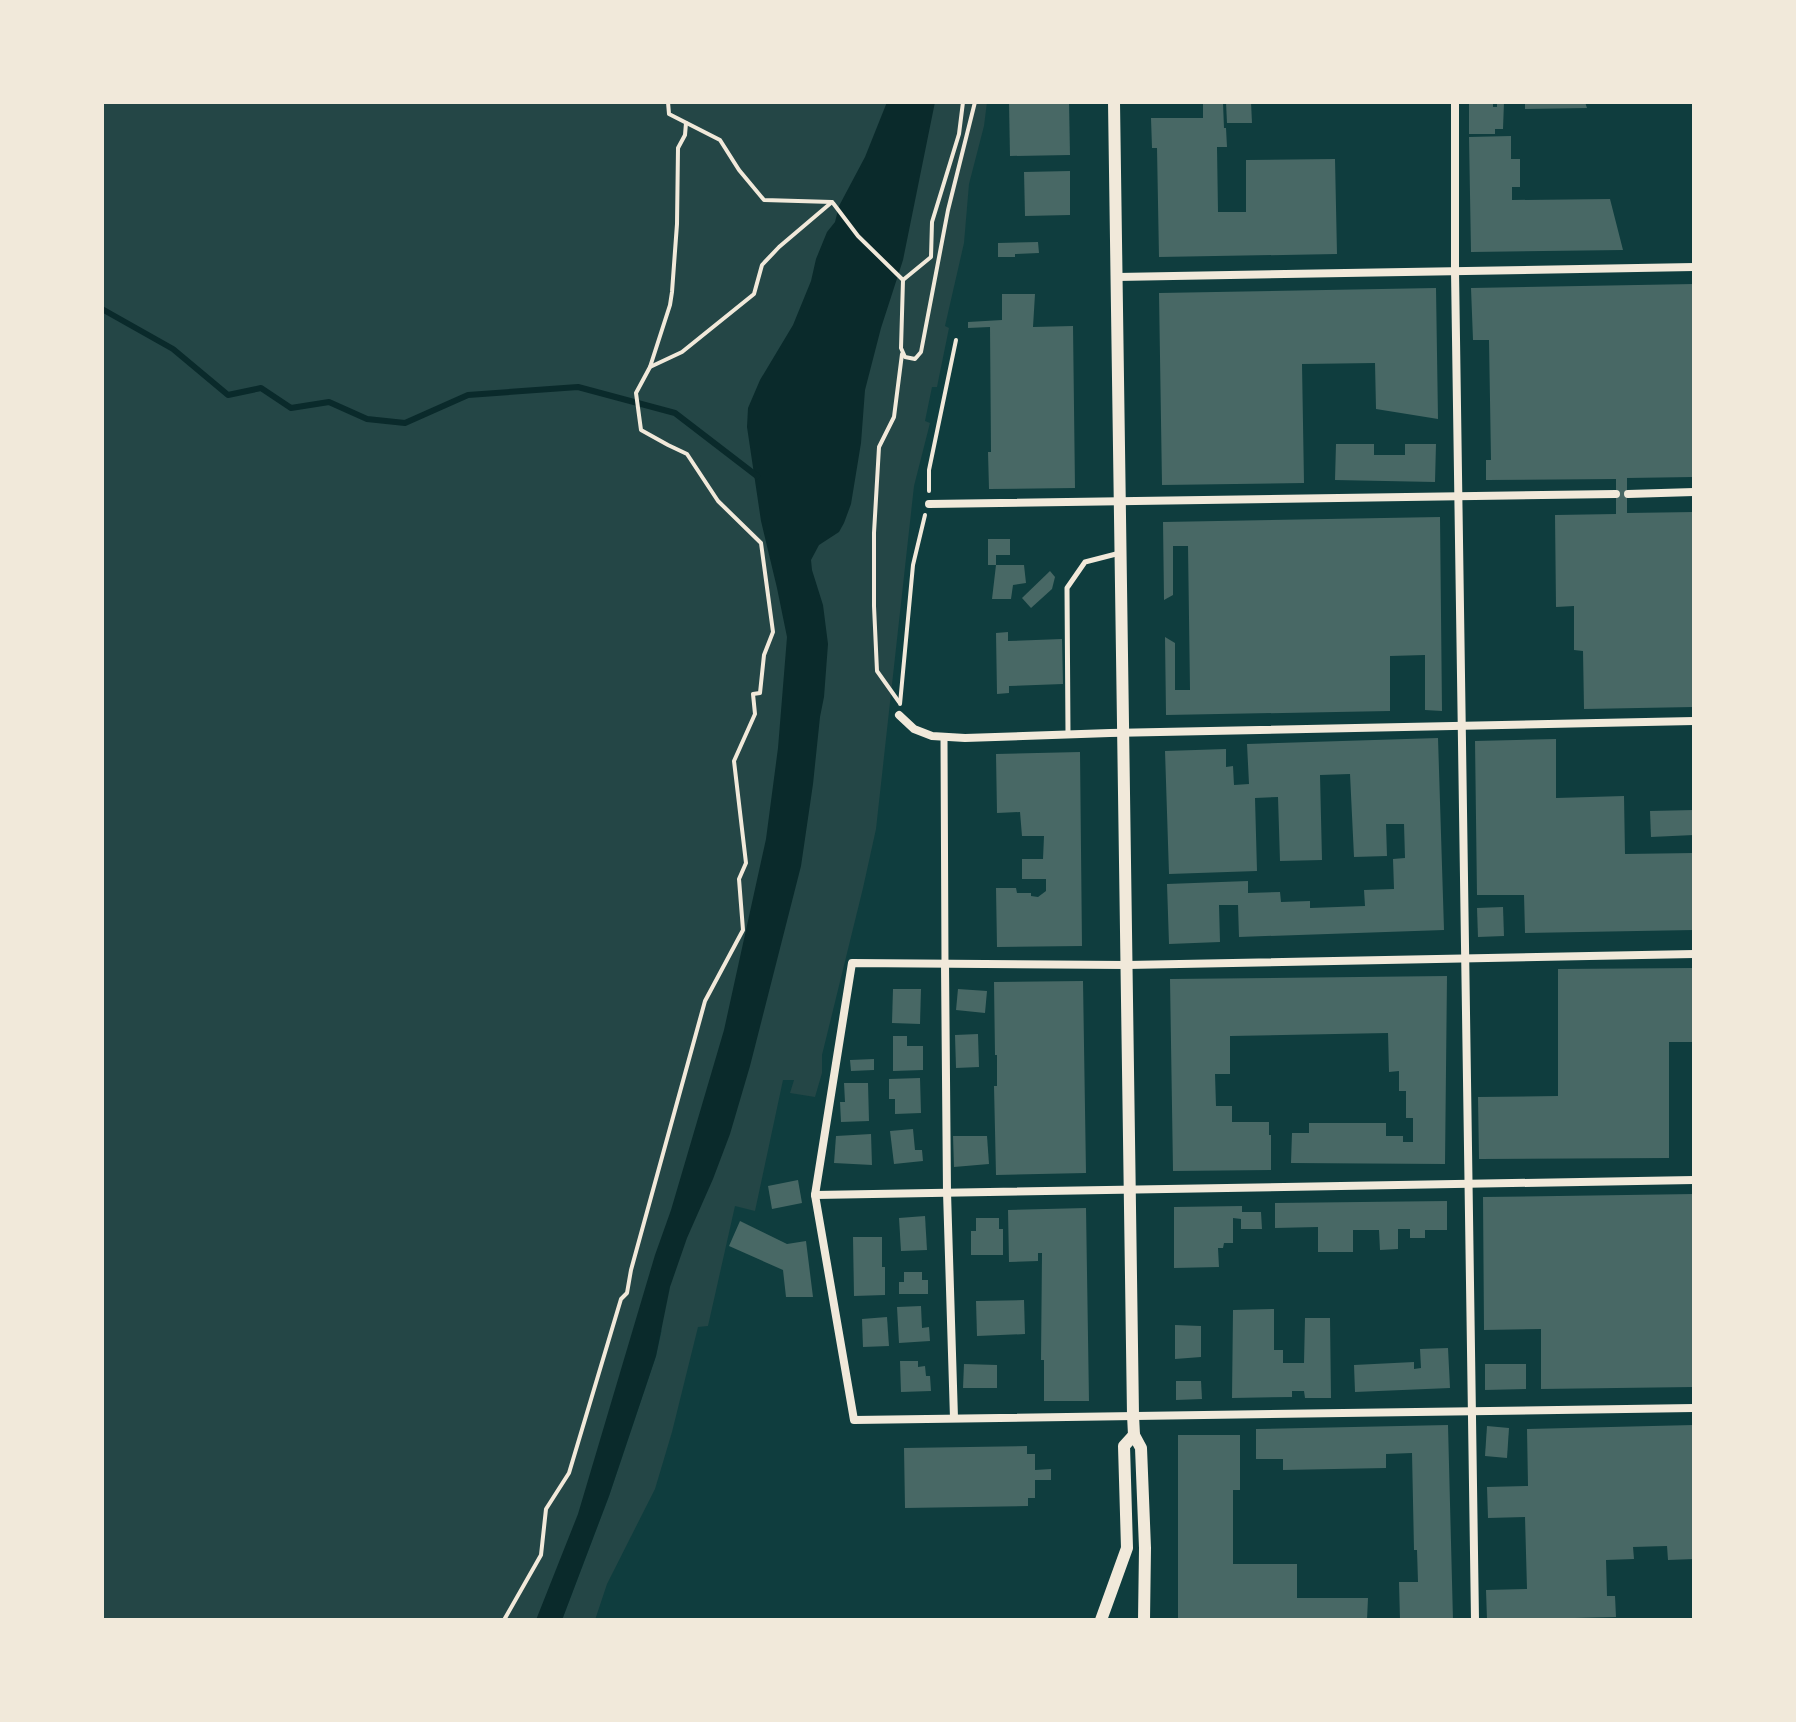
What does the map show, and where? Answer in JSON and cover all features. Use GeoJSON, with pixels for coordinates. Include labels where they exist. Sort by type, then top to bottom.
{"type":"FeatureCollection","features":[{"type":"Feature","properties":{"kind":"street"},"geometry":{"type":"LineString","coordinates":[[1114,102],[1133,1415],[1134,1435],[1141,1448],[1144,1620]]}},
{"type":"Feature","properties":{"kind":"street"},"geometry":{"type":"LineString","coordinates":[[1455,102],[1475,1620]]}},
{"type":"Feature","properties":{"kind":"street"},"geometry":{"type":"LineString","coordinates":[[1117,277],[1694,267]]}},
{"type":"Feature","properties":{"kind":"street"},"geometry":{"type":"LineString","coordinates":[[1628,494],[1694,492]]}},
{"type":"Feature","properties":{"kind":"street"},"geometry":{"type":"LineString","coordinates":[[929,504],[1616,494]]}},
{"type":"Feature","properties":{"kind":"street"},"geometry":{"type":"LineString","coordinates":[[899,715],[914,729],[932,736],[965,738],[1694,721]]}},
{"type":"Feature","properties":{"kind":"street"},"geometry":{"type":"LineString","coordinates":[[944,737],[947,1192],[954,1418]]}},
{"type":"Feature","properties":{"kind":"street"},"geometry":{"type":"LineString","coordinates":[[1694,954],[1127,965],[852,963],[815,1195],[854,1420],[1694,1408]]}},
{"type":"Feature","properties":{"kind":"street"},"geometry":{"type":"LineString","coordinates":[[815,1195],[1694,1180]]}},
{"type":"Feature","properties":{"kind":"street"},"geometry":{"type":"LineString","coordinates":[[1101,1620],[1127,1548],[1124,1446],[1134,1435]]}},
{"type":"Feature","properties":{"kind":"lane"},"geometry":{"type":"LineString","coordinates":[[1068,735],[1067,588],[1085,562],[1121,553]]}},
{"type":"Feature","properties":{"kind":"path"},"geometry":{"type":"LineString","coordinates":[[668,102],[669,114],[720,140],[739,170],[764,200],[832,202]]}},
{"type":"Feature","properties":{"kind":"path"},"geometry":{"type":"LineString","coordinates":[[903,280],[931,257],[932,222],[959,134],[963,102]]}},
{"type":"Feature","properties":{"kind":"path"},"geometry":{"type":"LineString","coordinates":[[832,202],[858,236],[903,280],[901,348],[905,357],[915,359],[921,352],[948,210],[975,102]]}},
{"type":"Feature","properties":{"kind":"path"},"geometry":{"type":"LineString","coordinates":[[504,1620],[541,1555],[546,1509],[569,1473],[621,1299],[627,1293],[705,1001],[743,930],[739,879],[746,863],[734,761],[755,714],[753,694],[760,693],[764,655],[773,632],[761,543],[718,501],[687,454],[641,430],[636,393],[650,367],[672,292],[678,148],[685,135],[686,123]]}},
{"type":"Feature","properties":{"kind":"path"},"geometry":{"type":"LineString","coordinates":[[650,367],[682,352],[754,294],[762,265],[832,202]]}},
{"type":"Feature","properties":{"kind":"path"},"geometry":{"type":"LineString","coordinates":[[899,715],[913,565],[929,504],[929,470],[956,340]]}},
{"type":"Feature","properties":{"kind":"path"},"geometry":{"type":"LineString","coordinates":[[900,704],[877,671],[874,533],[879,447],[894,417],[903,352]]}},
{"type":"Feature","properties":{"kind":"shaded area"},"geometry":{"type":"Polygon","coordinates":[[[102,102],[987,102],[969,184],[964,243],[945,326],[949,328],[937,387],[932,387],[925,421],[930,423],[914,486],[876,829],[822,1055],[822,1073],[815,1097],[790,1093],[794,1080],[783,1080],[755,1211],[735,1206],[708,1326],[698,1327],[655,1489],[607,1584],[595,1620],[562,1620],[609,1496],[656,1356],[662,1329],[543,1620],[102,1620],[102,102]]]}},
{"type":"Feature","properties":{"kind":"shaded area"},"geometry":{"type":"Polygon","coordinates":[[[887,102],[935,102],[903,260],[865,390],[861,443],[851,504],[839,532],[819,545],[811,560],[823,605],[828,644],[824,697],[801,866],[730,1134],[670,1287],[656,1356],[609,1496],[562,1620],[536,1620],[578,1514],[671,1210],[724,1030],[766,839],[778,748],[787,637],[761,521],[747,427],[748,408],[760,380],[793,325],[827,232],[835,222],[839,206],[865,157],[887,102]]]}},
{"type":"Feature","properties":{"kind":"building"},"geometry":{"type":"Polygon","coordinates":[[[1009,102],[1069,102],[1070,155],[1010,156],[1009,102]]]}},
{"type":"Feature","properties":{"kind":"building"},"geometry":{"type":"Polygon","coordinates":[[[1226,102],[1251,102],[1252,123],[1227,123],[1226,102]]]}},
{"type":"Feature","properties":{"kind":"building"},"geometry":{"type":"Polygon","coordinates":[[[1469,102],[1493,102],[1493,107],[1497,107],[1497,102],[1504,102],[1503,129],[1495,129],[1495,134],[1469,134],[1469,102]]]}},
{"type":"Feature","properties":{"kind":"building"},"geometry":{"type":"Polygon","coordinates":[[[1525,102],[1585,102],[1587,108],[1525,109],[1525,102]]]}},
{"type":"Feature","properties":{"kind":"building"},"geometry":{"type":"Polygon","coordinates":[[[1203,103],[1223,103],[1227,147],[1217,147],[1218,212],[1246,212],[1246,160],[1335,159],[1337,254],[1159,257],[1157,148],[1152,148],[1151,118],[1203,118],[1203,103]]]}},
{"type":"Feature","properties":{"kind":"building"},"geometry":{"type":"Polygon","coordinates":[[[1511,136],[1511,159],[1520,159],[1520,187],[1512,187],[1512,200],[1610,199],[1623,250],[1471,252],[1469,137],[1511,136]]]}},
{"type":"Feature","properties":{"kind":"building"},"geometry":{"type":"Polygon","coordinates":[[[1070,171],[1070,215],[1025,216],[1024,172],[1070,171]]]}},
{"type":"Feature","properties":{"kind":"building"},"geometry":{"type":"Polygon","coordinates":[[[1038,242],[1039,253],[998,257],[998,243],[1038,242]]]}},
{"type":"Feature","properties":{"kind":"building"},"geometry":{"type":"Polygon","coordinates":[[[1694,284],[1694,477],[1627,478],[1627,513],[1694,512],[1694,707],[1584,709],[1583,651],[1574,650],[1574,606],[1556,607],[1555,515],[1616,514],[1616,479],[1486,480],[1486,460],[1491,460],[1489,340],[1473,340],[1471,288],[1694,284]]]}},
{"type":"Feature","properties":{"kind":"building"},"geometry":{"type":"Polygon","coordinates":[[[1436,288],[1438,419],[1376,409],[1375,363],[1302,364],[1304,483],[1162,485],[1159,293],[1436,288]]]}},
{"type":"Feature","properties":{"kind":"building"},"geometry":{"type":"Polygon","coordinates":[[[1002,294],[1035,294],[1033,327],[1073,326],[1075,488],[989,489],[990,327],[968,328],[968,322],[1002,320],[1002,294]]]}},
{"type":"Feature","properties":{"kind":"building"},"geometry":{"type":"Polygon","coordinates":[[[1336,444],[1374,444],[1374,455],[1405,455],[1405,444],[1436,444],[1435,482],[1335,480],[1336,444]]]}},
{"type":"Feature","properties":{"kind":"building"},"geometry":{"type":"Polygon","coordinates":[[[1440,517],[1442,711],[1425,710],[1425,655],[1390,656],[1390,711],[1166,715],[1165,637],[1175,643],[1175,690],[1190,690],[1188,546],[1173,546],[1173,595],[1164,600],[1163,522],[1440,517]]]}},
{"type":"Feature","properties":{"kind":"building"},"geometry":{"type":"Polygon","coordinates":[[[988,539],[1010,539],[1010,555],[996,555],[996,565],[988,565],[988,539]]]}},
{"type":"Feature","properties":{"kind":"building"},"geometry":{"type":"Polygon","coordinates":[[[996,565],[1024,565],[1026,583],[1013,585],[1011,599],[992,599],[996,565]]]}},
{"type":"Feature","properties":{"kind":"building"},"geometry":{"type":"Polygon","coordinates":[[[1050,571],[1055,577],[1052,589],[1031,608],[1022,598],[1050,571]]]}},
{"type":"Feature","properties":{"kind":"building"},"geometry":{"type":"Polygon","coordinates":[[[1008,632],[1008,641],[1062,639],[1063,684],[1009,686],[1009,693],[997,694],[996,633],[1008,632]]]}},
{"type":"Feature","properties":{"kind":"building"},"geometry":{"type":"Polygon","coordinates":[[[1438,738],[1444,930],[1239,937],[1238,905],[1219,905],[1220,942],[1169,944],[1167,884],[1248,881],[1248,893],[1280,892],[1281,902],[1310,901],[1310,908],[1365,906],[1364,890],[1394,889],[1393,859],[1405,858],[1404,824],[1386,824],[1387,856],[1354,857],[1350,774],[1320,775],[1322,860],[1280,861],[1278,797],[1255,798],[1257,871],[1169,874],[1165,751],[1226,749],[1226,767],[1233,766],[1234,785],[1249,784],[1247,744],[1438,738]]]}},
{"type":"Feature","properties":{"kind":"building"},"geometry":{"type":"Polygon","coordinates":[[[1556,739],[1556,798],[1624,796],[1625,854],[1694,853],[1694,930],[1525,933],[1524,895],[1477,895],[1475,741],[1556,739]]]}},
{"type":"Feature","properties":{"kind":"building"},"geometry":{"type":"Polygon","coordinates":[[[1080,752],[1082,946],[997,947],[996,888],[1016,888],[1017,893],[1031,893],[1031,896],[1038,897],[1046,891],[1046,879],[1022,879],[1022,859],[1043,859],[1044,836],[1022,836],[1020,812],[997,813],[996,754],[1080,752]]]}},
{"type":"Feature","properties":{"kind":"building"},"geometry":{"type":"Polygon","coordinates":[[[1694,810],[1694,835],[1651,837],[1650,811],[1694,810]]]}},
{"type":"Feature","properties":{"kind":"building"},"geometry":{"type":"Polygon","coordinates":[[[1503,907],[1504,936],[1478,937],[1477,908],[1503,907]]]}},
{"type":"Feature","properties":{"kind":"building"},"geometry":{"type":"Polygon","coordinates":[[[1694,968],[1694,1042],[1669,1042],[1669,1158],[1479,1159],[1478,1097],[1558,1096],[1558,969],[1694,968]]]}},
{"type":"Feature","properties":{"kind":"building"},"geometry":{"type":"Polygon","coordinates":[[[1447,976],[1445,1164],[1291,1163],[1292,1133],[1309,1133],[1309,1123],[1386,1123],[1386,1136],[1403,1136],[1403,1142],[1413,1142],[1413,1118],[1406,1118],[1406,1091],[1399,1091],[1399,1071],[1389,1072],[1388,1033],[1230,1036],[1230,1074],[1215,1074],[1216,1106],[1232,1106],[1232,1122],[1269,1122],[1271,1170],[1173,1171],[1170,979],[1447,976]]]}},
{"type":"Feature","properties":{"kind":"building"},"geometry":{"type":"Polygon","coordinates":[[[1083,981],[1086,1173],[996,1175],[994,982],[1083,981]]]}},
{"type":"Feature","properties":{"kind":"building"},"geometry":{"type":"Polygon","coordinates":[[[893,989],[921,989],[920,1024],[892,1023],[893,989]]]}},
{"type":"Feature","properties":{"kind":"building"},"geometry":{"type":"Polygon","coordinates":[[[958,989],[987,991],[985,1013],[956,1010],[958,989]]]}},
{"type":"Feature","properties":{"kind":"building"},"geometry":{"type":"Polygon","coordinates":[[[978,1034],[979,1067],[956,1068],[955,1035],[978,1034]]]}},
{"type":"Feature","properties":{"kind":"building"},"geometry":{"type":"Polygon","coordinates":[[[893,1036],[907,1036],[907,1046],[923,1046],[923,1070],[893,1071],[893,1036]]]}},
{"type":"Feature","properties":{"kind":"building"},"geometry":{"type":"Polygon","coordinates":[[[874,1059],[874,1070],[851,1071],[850,1060],[874,1059]]]}},
{"type":"Feature","properties":{"kind":"building"},"geometry":{"type":"Polygon","coordinates":[[[920,1078],[921,1113],[895,1114],[895,1099],[889,1099],[889,1079],[920,1078]]]}},
{"type":"Feature","properties":{"kind":"building"},"geometry":{"type":"Polygon","coordinates":[[[844,1083],[868,1083],[869,1121],[841,1122],[840,1102],[845,1102],[844,1083]]]}},
{"type":"Feature","properties":{"kind":"building"},"geometry":{"type":"Polygon","coordinates":[[[913,1129],[915,1150],[922,1150],[923,1161],[894,1164],[890,1131],[913,1129]]]}},
{"type":"Feature","properties":{"kind":"building"},"geometry":{"type":"Polygon","coordinates":[[[871,1134],[872,1165],[834,1163],[836,1136],[871,1134]]]}},
{"type":"Feature","properties":{"kind":"building"},"geometry":{"type":"Polygon","coordinates":[[[953,1136],[987,1136],[989,1164],[954,1167],[953,1136]]]}},
{"type":"Feature","properties":{"kind":"building"},"geometry":{"type":"Polygon","coordinates":[[[798,1180],[802,1203],[772,1209],[768,1186],[798,1180]]]}},
{"type":"Feature","properties":{"kind":"building"},"geometry":{"type":"Polygon","coordinates":[[[1694,1194],[1694,1387],[1541,1389],[1541,1329],[1484,1330],[1483,1197],[1694,1194]]]}},
{"type":"Feature","properties":{"kind":"building"},"geometry":{"type":"Polygon","coordinates":[[[1447,1201],[1447,1230],[1425,1230],[1425,1238],[1410,1238],[1410,1229],[1398,1229],[1398,1249],[1380,1250],[1379,1230],[1353,1230],[1353,1252],[1318,1252],[1318,1227],[1275,1228],[1275,1203],[1447,1201]]]}},
{"type":"Feature","properties":{"kind":"building"},"geometry":{"type":"Polygon","coordinates":[[[1242,1206],[1242,1212],[1261,1212],[1262,1229],[1241,1229],[1241,1219],[1233,1218],[1233,1243],[1224,1243],[1223,1248],[1218,1248],[1219,1267],[1174,1268],[1174,1207],[1242,1206]]]}},
{"type":"Feature","properties":{"kind":"building"},"geometry":{"type":"Polygon","coordinates":[[[1086,1208],[1089,1401],[1044,1401],[1044,1360],[1041,1360],[1042,1253],[1038,1253],[1038,1261],[1009,1262],[1008,1210],[1086,1208]]]}},
{"type":"Feature","properties":{"kind":"building"},"geometry":{"type":"Polygon","coordinates":[[[925,1216],[927,1250],[901,1251],[899,1218],[925,1216]]]}},
{"type":"Feature","properties":{"kind":"building"},"geometry":{"type":"Polygon","coordinates":[[[976,1218],[999,1218],[999,1229],[1003,1229],[1003,1255],[971,1255],[971,1231],[976,1231],[976,1218]]]}},
{"type":"Feature","properties":{"kind":"building"},"geometry":{"type":"Polygon","coordinates":[[[740,1221],[787,1244],[806,1241],[813,1297],[786,1297],[783,1270],[729,1246],[740,1221]]]}},
{"type":"Feature","properties":{"kind":"building"},"geometry":{"type":"Polygon","coordinates":[[[853,1237],[882,1237],[885,1295],[854,1296],[853,1237]]]}},
{"type":"Feature","properties":{"kind":"building"},"geometry":{"type":"Polygon","coordinates":[[[904,1272],[922,1272],[922,1280],[928,1280],[928,1294],[899,1294],[899,1282],[904,1282],[904,1272]]]}},
{"type":"Feature","properties":{"kind":"building"},"geometry":{"type":"Polygon","coordinates":[[[1024,1300],[1025,1334],[977,1336],[976,1301],[1024,1300]]]}},
{"type":"Feature","properties":{"kind":"building"},"geometry":{"type":"Polygon","coordinates":[[[921,1306],[922,1328],[929,1327],[930,1341],[899,1343],[897,1307],[921,1306]]]}},
{"type":"Feature","properties":{"kind":"building"},"geometry":{"type":"Polygon","coordinates":[[[1274,1309],[1274,1350],[1283,1350],[1283,1363],[1304,1363],[1305,1318],[1330,1318],[1331,1398],[1305,1398],[1304,1391],[1292,1391],[1292,1397],[1232,1398],[1233,1310],[1274,1309]]]}},
{"type":"Feature","properties":{"kind":"building"},"geometry":{"type":"Polygon","coordinates":[[[887,1317],[889,1346],[863,1347],[862,1319],[887,1317]]]}},
{"type":"Feature","properties":{"kind":"building"},"geometry":{"type":"Polygon","coordinates":[[[1175,1325],[1201,1326],[1201,1357],[1175,1359],[1175,1325]]]}},
{"type":"Feature","properties":{"kind":"building"},"geometry":{"type":"Polygon","coordinates":[[[1448,1348],[1450,1388],[1355,1392],[1354,1365],[1414,1362],[1414,1369],[1421,1368],[1420,1349],[1448,1348]]]}},
{"type":"Feature","properties":{"kind":"building"},"geometry":{"type":"Polygon","coordinates":[[[900,1361],[918,1361],[918,1367],[925,1366],[926,1376],[930,1376],[931,1391],[901,1392],[900,1361]]]}},
{"type":"Feature","properties":{"kind":"building"},"geometry":{"type":"Polygon","coordinates":[[[964,1364],[997,1365],[997,1388],[963,1388],[964,1364]]]}},
{"type":"Feature","properties":{"kind":"building"},"geometry":{"type":"Polygon","coordinates":[[[1485,1364],[1526,1364],[1526,1389],[1485,1390],[1485,1364]]]}},
{"type":"Feature","properties":{"kind":"building"},"geometry":{"type":"Polygon","coordinates":[[[1176,1381],[1201,1381],[1202,1399],[1176,1400],[1176,1381]]]}},
{"type":"Feature","properties":{"kind":"building"},"geometry":{"type":"Polygon","coordinates":[[[1448,1425],[1453,1620],[1400,1620],[1399,1582],[1418,1582],[1417,1550],[1414,1550],[1412,1453],[1386,1454],[1386,1468],[1283,1470],[1283,1459],[1256,1459],[1256,1429],[1448,1425]]]}},
{"type":"Feature","properties":{"kind":"building"},"geometry":{"type":"Polygon","coordinates":[[[1694,1425],[1694,1559],[1668,1560],[1667,1546],[1633,1547],[1634,1559],[1606,1560],[1607,1596],[1615,1596],[1616,1617],[1487,1620],[1486,1590],[1527,1589],[1525,1517],[1488,1518],[1487,1487],[1528,1486],[1527,1429],[1694,1425]]]}},
{"type":"Feature","properties":{"kind":"building"},"geometry":{"type":"Polygon","coordinates":[[[1487,1426],[1509,1428],[1507,1458],[1485,1456],[1487,1426]]]}},
{"type":"Feature","properties":{"kind":"building"},"geometry":{"type":"Polygon","coordinates":[[[1178,1435],[1240,1435],[1240,1490],[1233,1490],[1233,1564],[1297,1564],[1297,1598],[1368,1598],[1367,1620],[1178,1620],[1178,1435]]]}},
{"type":"Feature","properties":{"kind":"building"},"geometry":{"type":"Polygon","coordinates":[[[1027,1446],[1027,1454],[1035,1454],[1035,1470],[1051,1469],[1051,1480],[1035,1480],[1035,1498],[1028,1498],[1028,1506],[905,1508],[904,1448],[1027,1446]]]}},
{"type":"Feature","properties":{"kind":"waterway"},"geometry":{"type":"LineString","coordinates":[[102,309],[173,349],[228,395],[261,388],[291,408],[329,402],[367,419],[405,423],[468,395],[578,387],[675,413],[757,476]]}}]}
